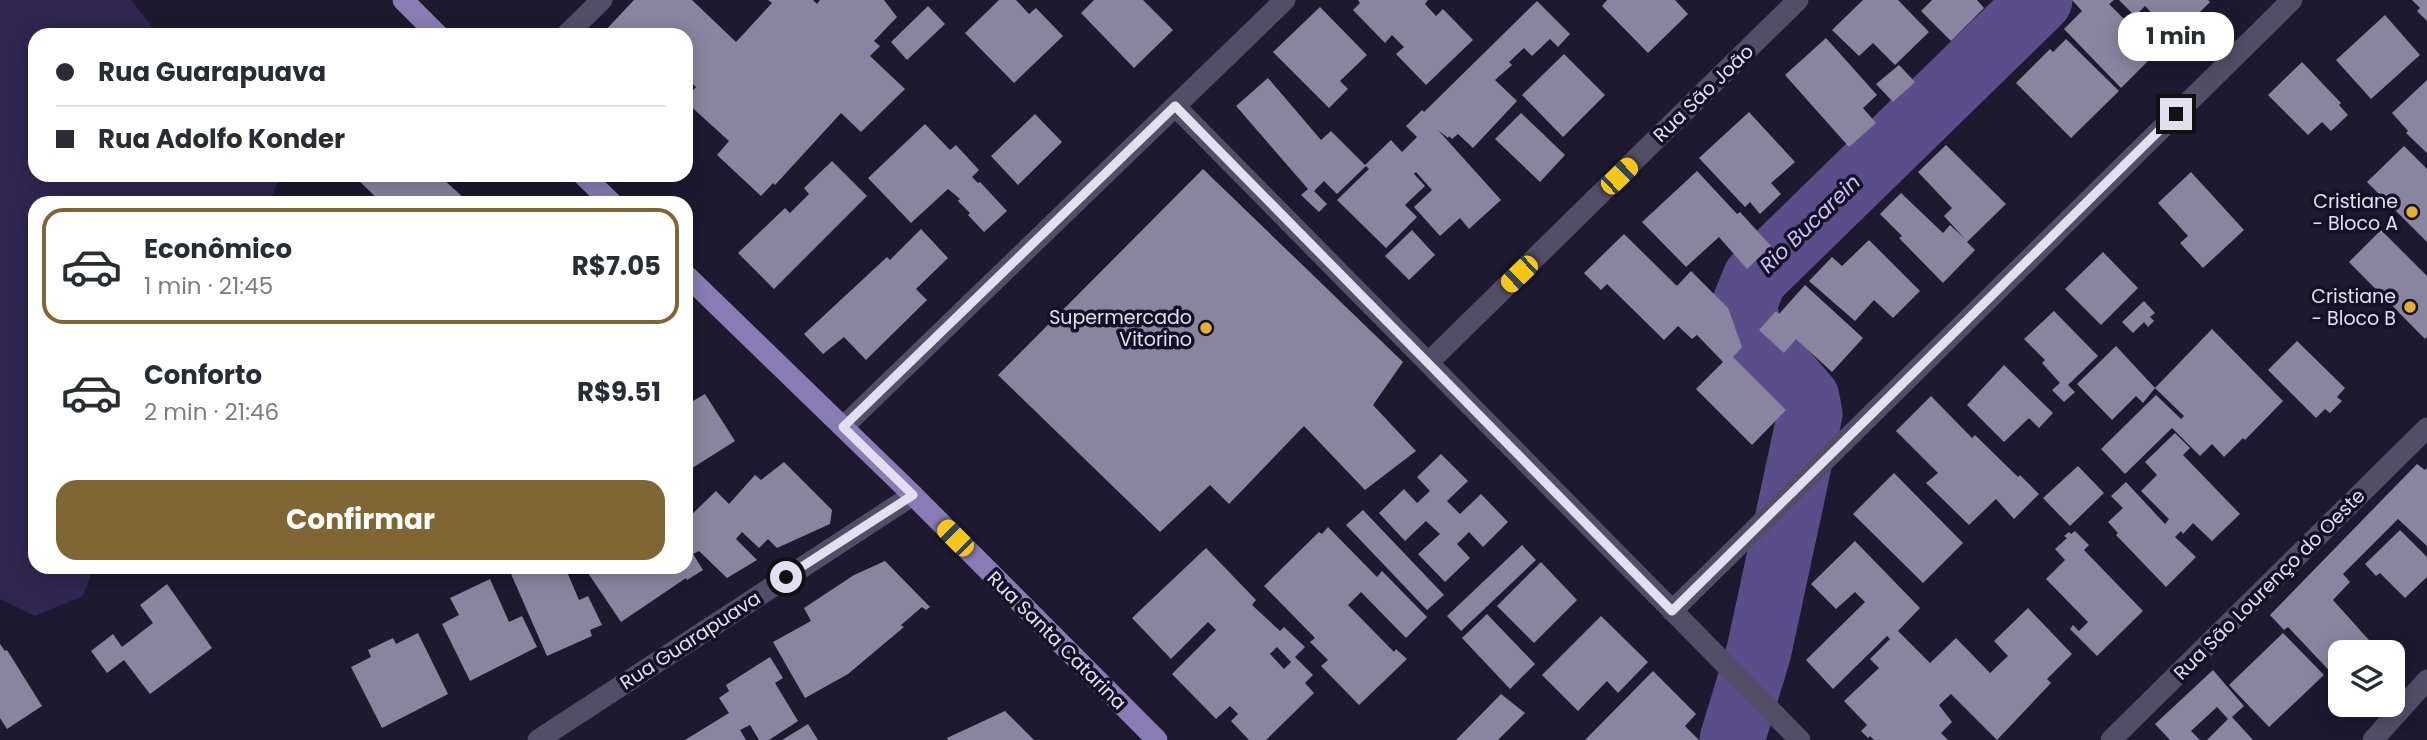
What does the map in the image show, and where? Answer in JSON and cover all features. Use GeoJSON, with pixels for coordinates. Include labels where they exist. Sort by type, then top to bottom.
{"type":"FeatureCollection","features":[{"type":"Feature","properties":{"kind":"main road"},"geometry":{"type":"LineString","coordinates":[[403,0],[431,28]]}},
{"type":"Feature","properties":{"kind":"main road"},"geometry":{"type":"LineString","coordinates":[[590,182],[605,196]]}},
{"type":"Feature","properties":{"kind":"main road","name":"Rua Santa Catarina"},"geometry":{"type":"LineString","coordinates":[[693,282],[913,495],[1157,740]]}},
{"type":"Feature","properties":{"kind":"street"},"geometry":{"type":"LineString","coordinates":[[573,28],[602,0]]}},
{"type":"Feature","properties":{"kind":"street"},"geometry":{"type":"LineString","coordinates":[[843,427],[1285,0]]}},
{"type":"Feature","properties":{"kind":"street","name":"Rua São João"},"geometry":{"type":"LineString","coordinates":[[1428,363],[1798,0]]}},
{"type":"Feature","properties":{"kind":"street"},"geometry":{"type":"LineString","coordinates":[[1672,611],[2292,0]]}},
{"type":"Feature","properties":{"kind":"street"},"geometry":{"type":"LineString","coordinates":[[1175,106],[1800,740]]}},
{"type":"Feature","properties":{"kind":"street","name":"Rua São Lourenço do Oeste"},"geometry":{"type":"LineString","coordinates":[[2110,740],[2427,428]]}},
{"type":"Feature","properties":{"kind":"street","name":"Rua Guarapuava"},"geometry":{"type":"LineString","coordinates":[[538,740],[913,495]]}},
{"type":"Feature","properties":{"kind":"street"},"geometry":{"type":"LineString","coordinates":[[2372,740],[2427,680]]}},
{"type":"Feature","properties":{"kind":"shaded area"},"geometry":{"type":"Polygon","coordinates":[[[0,0],[131,0],[153,28],[28,28],[28,182],[278,182],[272,196],[28,196],[28,574],[91,574],[83,596],[35,616],[0,599],[0,0]]]}},
{"type":"Feature","properties":{"kind":"building"},"geometry":{"type":"Polygon","coordinates":[[[634,0],[692,0],[736,42],[772,3],[768,0],[813,0],[817,4],[820,0],[884,0],[897,17],[874,41],[880,46],[870,56],[905,89],[861,132],[841,113],[775,185],[773,183],[761,196],[717,155],[729,141],[693,108],[693,90],[696,87],[693,84],[693,28],[608,28],[634,0]]]}},
{"type":"Feature","properties":{"kind":"building"},"geometry":{"type":"Polygon","coordinates":[[[999,0],[1016,0],[1029,14],[1036,8],[1063,36],[1014,83],[965,33],[999,0]]]}},
{"type":"Feature","properties":{"kind":"building"},"geometry":{"type":"Polygon","coordinates":[[[1094,0],[1143,0],[1173,30],[1134,68],[1081,13],[1094,0]]]}},
{"type":"Feature","properties":{"kind":"building"},"geometry":{"type":"Polygon","coordinates":[[[1358,0],[1428,0],[1425,4],[1436,16],[1443,9],[1473,40],[1426,85],[1396,54],[1404,47],[1392,35],[1385,43],[1353,10],[1360,3],[1358,0]]]}},
{"type":"Feature","properties":{"kind":"building"},"geometry":{"type":"Polygon","coordinates":[[[1607,0],[1675,0],[1688,14],[1648,53],[1602,6],[1607,0]]]}},
{"type":"Feature","properties":{"kind":"building"},"geometry":{"type":"Polygon","coordinates":[[[1863,0],[1898,0],[1929,32],[1895,65],[1873,43],[1859,56],[1832,30],[1863,0]]]}},
{"type":"Feature","properties":{"kind":"building"},"geometry":{"type":"Polygon","coordinates":[[[1932,0],[1977,0],[1984,8],[1951,41],[1921,11],[1932,0]]]}},
{"type":"Feature","properties":{"kind":"building"},"geometry":{"type":"Polygon","coordinates":[[[2072,0],[2114,0],[2109,4],[2131,26],[2137,19],[2164,45],[2121,88],[2064,29],[2082,11],[2072,0]]]}},
{"type":"Feature","properties":{"kind":"building"},"geometry":{"type":"Polygon","coordinates":[[[2119,0],[2210,2],[2175,37],[2145,6],[2135,16],[2119,0]]]}},
{"type":"Feature","properties":{"kind":"building"},"geometry":{"type":"Polygon","coordinates":[[[2412,0],[2427,0],[2427,21],[2417,11],[2420,8],[2412,0]]]}},
{"type":"Feature","properties":{"kind":"building"},"geometry":{"type":"Polygon","coordinates":[[[1537,1],[1570,34],[1558,47],[1550,39],[1532,56],[1524,48],[1509,62],[1512,65],[1495,80],[1517,101],[1473,148],[1458,134],[1452,139],[1438,130],[1501,200],[1469,229],[1460,218],[1440,236],[1414,207],[1432,190],[1416,172],[1414,174],[1425,186],[1405,205],[1417,217],[1386,248],[1337,200],[1369,169],[1366,166],[1337,194],[1324,181],[1314,191],[1327,204],[1319,212],[1301,195],[1308,189],[1236,106],[1268,78],[1321,140],[1331,131],[1365,165],[1391,140],[1402,152],[1417,137],[1406,126],[1422,110],[1424,112],[1537,1]]]}},
{"type":"Feature","properties":{"kind":"building"},"geometry":{"type":"Polygon","coordinates":[[[928,6],[945,24],[907,60],[891,42],[928,6]]]}},
{"type":"Feature","properties":{"kind":"building"},"geometry":{"type":"Polygon","coordinates":[[[1320,7],[1367,55],[1340,81],[1348,89],[1329,108],[1273,52],[1320,7]]]}},
{"type":"Feature","properties":{"kind":"building"},"geometry":{"type":"Polygon","coordinates":[[[2385,15],[2420,55],[2371,99],[2336,60],[2385,15]]]}},
{"type":"Feature","properties":{"kind":"building"},"geometry":{"type":"Polygon","coordinates":[[[1826,38],[1877,95],[1863,108],[1876,123],[1849,147],[1785,75],[1826,38]]]}},
{"type":"Feature","properties":{"kind":"building"},"geometry":{"type":"Polygon","coordinates":[[[2066,39],[2119,91],[2071,138],[2016,83],[2050,49],[2053,52],[2066,39]]]}},
{"type":"Feature","properties":{"kind":"building"},"geometry":{"type":"Polygon","coordinates":[[[1564,54],[1605,95],[1563,137],[1522,95],[1564,54]]]}},
{"type":"Feature","properties":{"kind":"building"},"geometry":{"type":"Polygon","coordinates":[[[2302,62],[2341,103],[2339,105],[2348,115],[2331,131],[2322,122],[2308,135],[2268,95],[2302,62]]]}},
{"type":"Feature","properties":{"kind":"building"},"geometry":{"type":"Polygon","coordinates":[[[1899,65],[1915,82],[1893,102],[1876,84],[1899,65]]]}},
{"type":"Feature","properties":{"kind":"building"},"geometry":{"type":"Polygon","coordinates":[[[2427,80],[2427,153],[2406,133],[2408,131],[2392,113],[2427,80]]]}},
{"type":"Feature","properties":{"kind":"building"},"geometry":{"type":"Polygon","coordinates":[[[1749,112],[1795,162],[1771,183],[1781,194],[1760,214],[1750,202],[1745,207],[1699,158],[1749,112]]]}},
{"type":"Feature","properties":{"kind":"building"},"geometry":{"type":"Polygon","coordinates":[[[1521,113],[1565,155],[1540,182],[1495,139],[1521,113]]]}},
{"type":"Feature","properties":{"kind":"building"},"geometry":{"type":"Polygon","coordinates":[[[1035,114],[1062,142],[1018,185],[991,156],[1035,114]]]}},
{"type":"Feature","properties":{"kind":"building"},"geometry":{"type":"Polygon","coordinates":[[[925,124],[950,150],[956,145],[979,170],[972,177],[1007,211],[984,232],[968,215],[970,213],[958,201],[960,199],[948,189],[911,223],[868,178],[925,124]]]}},
{"type":"Feature","properties":{"kind":"building"},"geometry":{"type":"Polygon","coordinates":[[[1946,145],[2006,204],[1967,242],[1975,250],[1943,283],[1899,238],[1902,236],[1880,214],[1901,193],[1943,233],[1950,225],[1965,239],[1944,216],[1952,208],[1918,172],[1946,145]]]}},
{"type":"Feature","properties":{"kind":"building","name":"Cristiane - Bloco A"},"geometry":{"type":"Polygon","coordinates":[[[2404,146],[2427,169],[2427,242],[2367,182],[2404,146]]]}},
{"type":"Feature","properties":{"kind":"building"},"geometry":{"type":"Polygon","coordinates":[[[832,161],[867,196],[774,289],[738,253],[785,208],[790,213],[809,194],[804,188],[832,161]]]}},
{"type":"Feature","properties":{"kind":"building","name":"Supermercado Vitorino"},"geometry":{"type":"Polygon","coordinates":[[[1203,169],[1403,362],[1373,405],[1416,451],[1365,490],[1304,426],[1229,504],[1210,485],[1160,532],[998,375],[1203,169]]]}},
{"type":"Feature","properties":{"kind":"building"},"geometry":{"type":"Polygon","coordinates":[[[1697,171],[1771,246],[1747,269],[1719,237],[1686,267],[1642,222],[1697,171]]]}},
{"type":"Feature","properties":{"kind":"building"},"geometry":{"type":"Polygon","coordinates":[[[2191,172],[2244,230],[2203,268],[2180,243],[2188,236],[2158,203],[2191,172]]]}},
{"type":"Feature","properties":{"kind":"building"},"geometry":{"type":"Polygon","coordinates":[[[360,182],[446,182],[462,196],[375,196],[360,182]]]}},
{"type":"Feature","properties":{"kind":"building"},"geometry":{"type":"Polygon","coordinates":[[[921,229],[948,258],[916,289],[927,300],[866,360],[844,337],[823,354],[804,334],[887,257],[890,260],[921,229]]]}},
{"type":"Feature","properties":{"kind":"building"},"geometry":{"type":"Polygon","coordinates":[[[1412,230],[1435,255],[1409,280],[1385,256],[1412,230]]]}},
{"type":"Feature","properties":{"kind":"building","name":"Cristiane - Bloco B"},"geometry":{"type":"Polygon","coordinates":[[[2381,230],[2427,276],[2425,339],[2349,262],[2381,230]]]}},
{"type":"Feature","properties":{"kind":"building"},"geometry":{"type":"Polygon","coordinates":[[[1624,234],[1677,286],[1691,271],[1728,308],[1742,347],[1733,357],[1786,410],[1752,445],[1696,389],[1723,362],[1697,335],[1692,339],[1678,326],[1664,340],[1607,284],[1601,290],[1584,273],[1624,234]]]}},
{"type":"Feature","properties":{"kind":"building"},"geometry":{"type":"Polygon","coordinates":[[[1869,240],[1920,291],[1893,318],[1874,300],[1855,321],[1809,281],[1832,257],[1842,266],[1869,240]]]}},
{"type":"Feature","properties":{"kind":"building"},"geometry":{"type":"Polygon","coordinates":[[[2103,252],[2138,288],[2101,325],[2065,289],[2103,252]]]}},
{"type":"Feature","properties":{"kind":"building"},"geometry":{"type":"Polygon","coordinates":[[[1805,285],[1863,338],[1832,372],[1796,339],[1784,353],[1759,330],[1776,311],[1779,314],[1805,285]]]}},
{"type":"Feature","properties":{"kind":"building"},"geometry":{"type":"Polygon","coordinates":[[[2144,301],[2155,313],[2150,317],[2154,321],[2148,327],[2144,322],[2133,333],[2122,322],[2144,301]]]}},
{"type":"Feature","properties":{"kind":"building"},"geometry":{"type":"Polygon","coordinates":[[[2054,311],[2098,356],[2068,385],[2075,392],[2064,402],[2052,390],[2060,383],[2042,363],[2045,360],[2024,339],[2054,311]]]}},
{"type":"Feature","properties":{"kind":"building"},"geometry":{"type":"Polygon","coordinates":[[[2212,329],[2283,401],[2245,440],[2243,438],[2224,457],[2212,444],[2200,456],[2172,428],[2125,474],[2101,449],[2156,395],[2181,419],[2184,416],[2155,388],[2212,329]]]}},
{"type":"Feature","properties":{"kind":"building"},"geometry":{"type":"Polygon","coordinates":[[[2297,341],[2345,388],[2337,397],[2342,401],[2330,413],[2325,409],[2316,418],[2268,370],[2297,341]]]}},
{"type":"Feature","properties":{"kind":"building"},"geometry":{"type":"Polygon","coordinates":[[[2116,346],[2155,388],[2143,403],[2136,396],[2112,420],[2077,384],[2116,346]]]}},
{"type":"Feature","properties":{"kind":"building"},"geometry":{"type":"Polygon","coordinates":[[[2004,365],[2053,413],[2039,428],[2029,418],[2004,442],[1967,405],[2004,365]]]}},
{"type":"Feature","properties":{"kind":"building"},"geometry":{"type":"Polygon","coordinates":[[[705,394],[735,441],[693,468],[693,401],[705,394]]]}},
{"type":"Feature","properties":{"kind":"building"},"geometry":{"type":"Polygon","coordinates":[[[1931,396],[1972,438],[1975,435],[2039,494],[2014,519],[1996,499],[1969,525],[1926,483],[1938,473],[1896,431],[1931,396]]]}},
{"type":"Feature","properties":{"kind":"building"},"geometry":{"type":"Polygon","coordinates":[[[2175,433],[2190,448],[2183,455],[2240,514],[2212,541],[2193,523],[2183,534],[2181,531],[2175,537],[2196,557],[2166,587],[2116,535],[2118,533],[2108,522],[2123,508],[2111,496],[2126,482],[2165,524],[2169,519],[2141,491],[2157,475],[2145,462],[2175,433]]]}},
{"type":"Feature","properties":{"kind":"building"},"geometry":{"type":"Polygon","coordinates":[[[1441,454],[1468,481],[1447,501],[1460,514],[1481,494],[1508,522],[1483,547],[1469,532],[1457,544],[1470,558],[1445,582],[1418,554],[1440,534],[1426,521],[1405,541],[1379,513],[1404,489],[1417,503],[1430,491],[1417,477],[1441,454]]]}},
{"type":"Feature","properties":{"kind":"building"},"geometry":{"type":"Polygon","coordinates":[[[784,462],[832,510],[830,524],[777,548],[768,539],[759,548],[742,532],[736,539],[757,560],[727,578],[699,551],[693,554],[693,513],[716,491],[729,504],[755,475],[761,480],[784,462]]]}},
{"type":"Feature","properties":{"kind":"building"},"geometry":{"type":"Polygon","coordinates":[[[2417,464],[2425,470],[2427,468],[2427,546],[2398,519],[2343,574],[2350,582],[2333,600],[2369,640],[2328,640],[2328,669],[2288,627],[2284,630],[2270,615],[2417,464]]]}},
{"type":"Feature","properties":{"kind":"building"},"geometry":{"type":"Polygon","coordinates":[[[2078,466],[2104,493],[2070,526],[2043,498],[2078,466]]]}},
{"type":"Feature","properties":{"kind":"building"},"geometry":{"type":"Polygon","coordinates":[[[1894,473],[1963,543],[1923,583],[1853,514],[1894,473]]]}},
{"type":"Feature","properties":{"kind":"building"},"geometry":{"type":"Polygon","coordinates":[[[1363,510],[1444,595],[1427,610],[1346,525],[1363,510]]]}},
{"type":"Feature","properties":{"kind":"building"},"geometry":{"type":"Polygon","coordinates":[[[1328,527],[1377,577],[1382,571],[1427,617],[1406,638],[1361,592],[1348,605],[1394,652],[1396,649],[1407,659],[1359,705],[1321,666],[1328,660],[1310,642],[1315,638],[1264,586],[1319,532],[1322,534],[1328,527]]]}},
{"type":"Feature","properties":{"kind":"building"},"geometry":{"type":"Polygon","coordinates":[[[2400,530],[2427,557],[2427,577],[2405,598],[2380,573],[2376,576],[2365,564],[2400,530]]]}},
{"type":"Feature","properties":{"kind":"building"},"geometry":{"type":"Polygon","coordinates":[[[2075,531],[2089,545],[2084,550],[2143,611],[2097,656],[2070,629],[2073,625],[2079,631],[2088,622],[2046,579],[2065,560],[2055,549],[2067,538],[2064,536],[2075,531]]]}},
{"type":"Feature","properties":{"kind":"building"},"geometry":{"type":"Polygon","coordinates":[[[1855,541],[1920,608],[1898,631],[1930,663],[1956,638],[1990,673],[2008,656],[1994,641],[2028,608],[2072,654],[2047,679],[2051,683],[1997,740],[1951,694],[1939,705],[1952,722],[1941,733],[1948,740],[1868,738],[1861,731],[1867,725],[1844,701],[1879,668],[1870,659],[1890,639],[1887,636],[1833,689],[1806,660],[1865,602],[1855,592],[1836,609],[1811,584],[1855,541]]]}},
{"type":"Feature","properties":{"kind":"building"},"geometry":{"type":"Polygon","coordinates":[[[1522,545],[1536,560],[1461,631],[1447,616],[1522,545]]]}},
{"type":"Feature","properties":{"kind":"building"},"geometry":{"type":"Polygon","coordinates":[[[1206,548],[1256,600],[1252,605],[1280,631],[1284,627],[1305,647],[1295,657],[1313,675],[1305,683],[1314,693],[1266,740],[1249,740],[1231,721],[1238,714],[1230,706],[1216,719],[1172,674],[1216,630],[1208,622],[1171,659],[1132,618],[1206,548]],[[1277,647],[1270,654],[1284,669],[1291,662],[1277,647]]]}},
{"type":"Feature","properties":{"kind":"building"},"geometry":{"type":"Polygon","coordinates":[[[693,554],[703,570],[687,580],[686,578],[621,622],[589,574],[693,574],[693,554]]]}},
{"type":"Feature","properties":{"kind":"building"},"geometry":{"type":"Polygon","coordinates":[[[885,561],[930,607],[926,610],[922,607],[901,625],[904,627],[848,674],[805,698],[773,642],[811,621],[804,608],[854,575],[885,561]]]}},
{"type":"Feature","properties":{"kind":"building"},"geometry":{"type":"Polygon","coordinates":[[[1541,562],[1577,600],[1534,643],[1497,606],[1541,562]]]}},
{"type":"Feature","properties":{"kind":"building"},"geometry":{"type":"Polygon","coordinates":[[[511,574],[568,574],[579,600],[588,596],[602,625],[590,630],[592,636],[547,656],[511,574]]]}},
{"type":"Feature","properties":{"kind":"building"},"geometry":{"type":"Polygon","coordinates":[[[490,579],[509,622],[522,616],[537,647],[470,681],[442,624],[459,615],[450,598],[490,579]]]}},
{"type":"Feature","properties":{"kind":"building"},"geometry":{"type":"Polygon","coordinates":[[[167,584],[212,648],[150,694],[124,660],[107,673],[91,651],[113,634],[122,647],[153,623],[140,605],[167,584]]]}},
{"type":"Feature","properties":{"kind":"building"},"geometry":{"type":"Polygon","coordinates":[[[1487,614],[1535,664],[1510,689],[1462,638],[1487,614]]]}},
{"type":"Feature","properties":{"kind":"building"},"geometry":{"type":"Polygon","coordinates":[[[1601,616],[1648,662],[1618,693],[1607,681],[1578,711],[1542,675],[1601,616]]]}},
{"type":"Feature","properties":{"kind":"building"},"geometry":{"type":"Polygon","coordinates":[[[418,633],[448,694],[382,728],[351,667],[371,657],[368,650],[393,638],[396,644],[418,633]]]}},
{"type":"Feature","properties":{"kind":"building"},"geometry":{"type":"Polygon","coordinates":[[[2283,633],[2324,675],[2269,727],[2229,685],[2283,633]]]}},
{"type":"Feature","properties":{"kind":"building"},"geometry":{"type":"Polygon","coordinates":[[[0,644],[7,650],[42,706],[7,729],[0,718],[0,644]]]}},
{"type":"Feature","properties":{"kind":"building"},"geometry":{"type":"Polygon","coordinates":[[[770,657],[783,678],[775,683],[798,721],[769,740],[759,740],[750,725],[740,730],[746,740],[685,740],[729,713],[719,698],[729,691],[726,685],[770,657]]]}},
{"type":"Feature","properties":{"kind":"building"},"geometry":{"type":"Polygon","coordinates":[[[2213,670],[2244,706],[2232,717],[2253,740],[2207,740],[2228,719],[2217,707],[2191,731],[2200,740],[2170,740],[2155,724],[2213,670]]]}},
{"type":"Feature","properties":{"kind":"building"},"geometry":{"type":"Polygon","coordinates":[[[1653,671],[1696,714],[1685,726],[1699,740],[1585,740],[1653,671]]]}},
{"type":"Feature","properties":{"kind":"building"},"geometry":{"type":"Polygon","coordinates":[[[1501,694],[1525,713],[1498,740],[1456,740],[1501,694]]]}},
{"type":"Feature","properties":{"kind":"building"},"geometry":{"type":"Polygon","coordinates":[[[1005,711],[1034,740],[947,738],[1005,711]]]}},
{"type":"Feature","properties":{"kind":"building"},"geometry":{"type":"Polygon","coordinates":[[[808,724],[818,740],[782,740],[808,724]]]}},
{"type":"Feature","properties":{"kind":"waterway","name":"Rio Bucarein"},"geometry":{"type":"LineString","coordinates":[[1732,740],[1759,651],[1810,414],[1807,398],[1750,332],[1744,305],[1755,278],[2040,0]]}},
{"type":"Feature","properties":{"kind":"place","name":"Cristiane - Bloco A"},"geometry":{"type":"Point","coordinates":[2412,212]}},
{"type":"Feature","properties":{"kind":"place","name":"Cristiane - Bloco B"},"geometry":{"type":"Point","coordinates":[2410,307]}},
{"type":"Feature","properties":{"kind":"place","name":"Supermercado Vitorino"},"geometry":{"type":"Point","coordinates":[1206,328]}},
{"type":"Feature","properties":{"kind":"route"},"geometry":{"type":"LineString","coordinates":[[786,577],[913,495],[843,427],[1175,106],[1672,611],[2176,114]]}}]}
